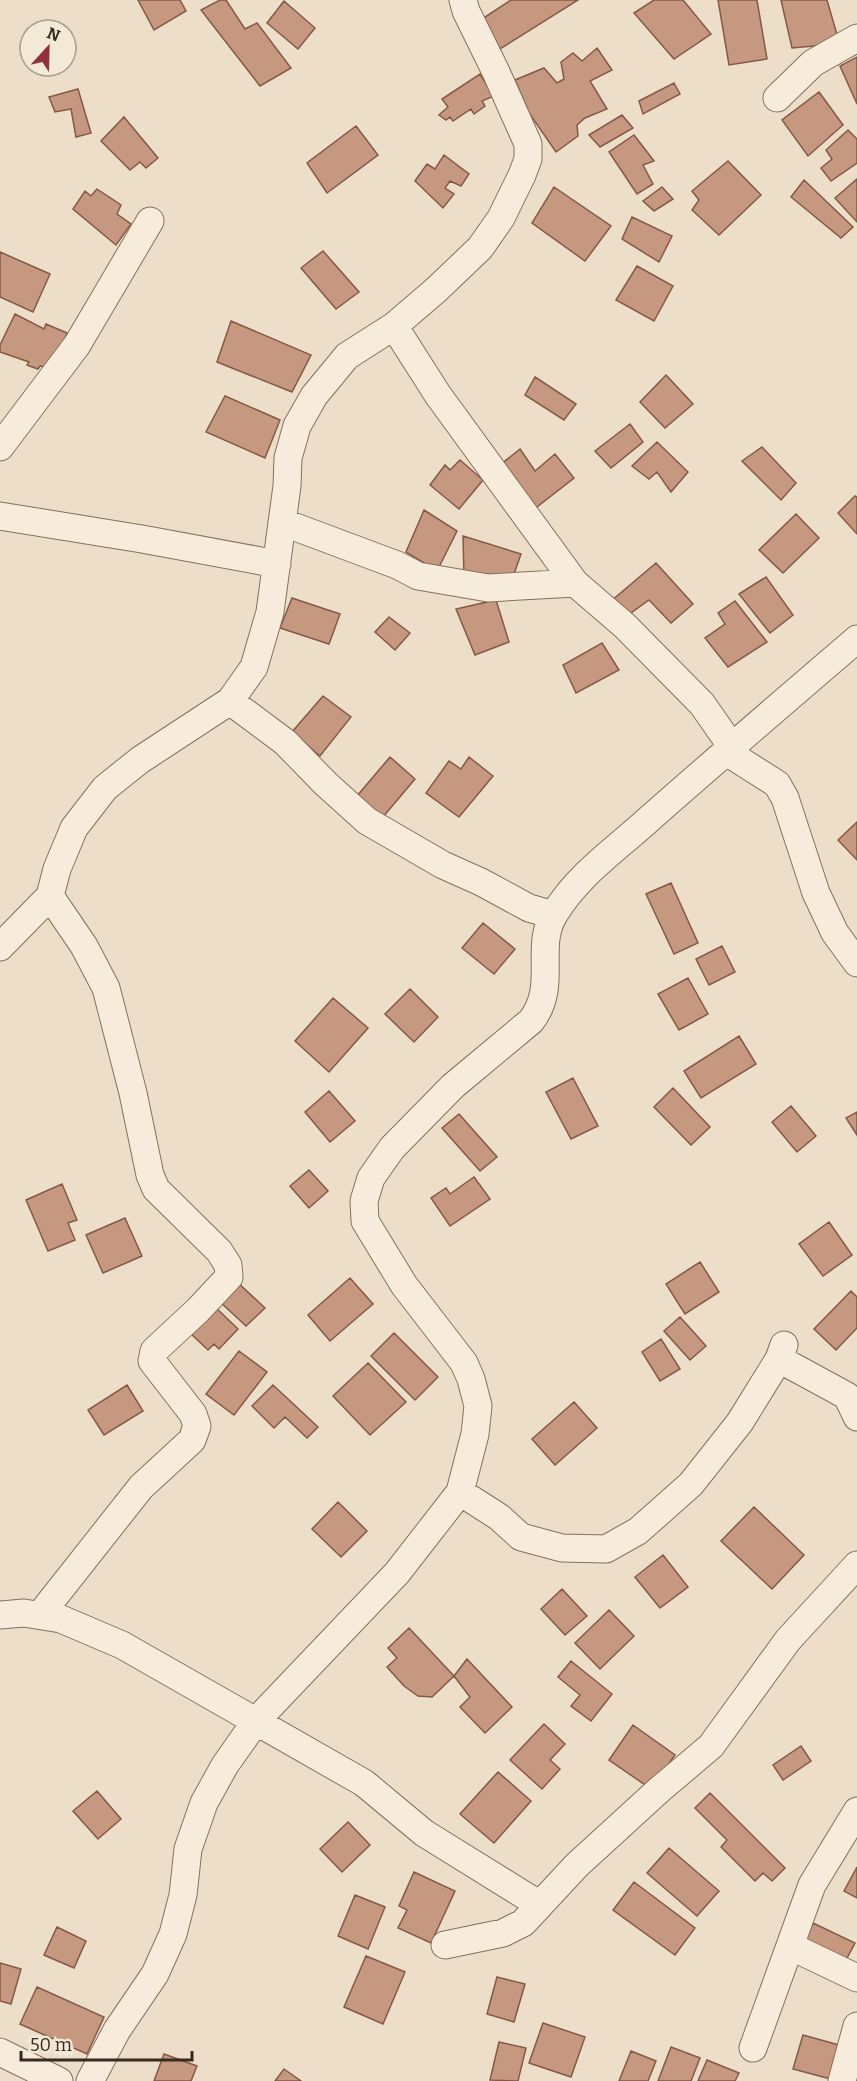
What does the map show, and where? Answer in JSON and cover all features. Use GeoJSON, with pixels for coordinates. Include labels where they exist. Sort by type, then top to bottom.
{"type":"FeatureCollection","features":[{"type":"Feature","properties":{"kind":"street"},"geometry":{"type":"LineString","coordinates":[[0,947],[50,896],[57,869],[74,828],[105,788],[140,759],[230,701],[254,667],[270,612],[287,486],[288,458],[297,426],[314,396],[347,356],[394,326],[436,290],[480,248],[501,218],[528,159],[528,144],[463,0]]}},
{"type":"Feature","properties":{"kind":"street"},"geometry":{"type":"LineString","coordinates":[[777,98],[813,63],[857,38]]}},
{"type":"Feature","properties":{"kind":"street"},"geometry":{"type":"LineString","coordinates":[[0,447],[77,345],[150,221]]}},
{"type":"Feature","properties":{"kind":"street"},"geometry":{"type":"LineString","coordinates":[[394,326],[445,405],[575,583],[625,626],[702,704],[729,749],[777,784],[785,798],[816,893],[835,933],[857,963]]}},
{"type":"Feature","properties":{"kind":"street"},"geometry":{"type":"LineString","coordinates":[[0,516],[277,564]]}},
{"type":"Feature","properties":{"kind":"street"},"geometry":{"type":"LineString","coordinates":[[282,522],[397,565],[418,576],[488,588],[575,583]]}},
{"type":"Feature","properties":{"kind":"street"},"geometry":{"type":"LineString","coordinates":[[90,2081],[117,2030],[155,1974],[172,1934],[183,1895],[188,1849],[204,1803],[225,1765],[256,1721],[397,1573],[460,1492],[475,1434],[478,1407],[471,1379],[464,1363],[404,1285],[365,1221],[364,1201],[371,1178],[392,1148],[453,1086],[531,1021],[540,1010],[547,978],[544,945],[553,915],[577,882],[857,639]]}},
{"type":"Feature","properties":{"kind":"street"},"geometry":{"type":"LineString","coordinates":[[230,701],[285,742],[326,784],[367,821],[443,865],[529,908],[553,915]]}},
{"type":"Feature","properties":{"kind":"street"},"geometry":{"type":"LineString","coordinates":[[40,1616],[141,1487],[192,1440],[197,1426],[193,1414],[152,1362],[154,1351],[229,1277],[228,1265],[219,1251],[156,1189],[150,1175],[133,1093],[105,988],[84,946],[50,896]]}},
{"type":"Feature","properties":{"kind":"street"},"geometry":{"type":"LineString","coordinates":[[460,1492],[498,1516],[521,1537],[562,1548],[606,1549],[638,1532],[691,1484],[740,1422],[782,1352],[854,1401]]}},
{"type":"Feature","properties":{"kind":"street"},"geometry":{"type":"LineString","coordinates":[[445,1945],[503,1933],[523,1923],[578,1865],[659,1790],[711,1746],[788,1640],[857,1565]]}},
{"type":"Feature","properties":{"kind":"street"},"geometry":{"type":"LineString","coordinates":[[0,1615],[24,1613],[62,1619],[122,1646],[364,1784],[424,1833],[540,1905]]}},
{"type":"Feature","properties":{"kind":"street"},"geometry":{"type":"LineString","coordinates":[[753,2048],[813,1885],[857,1812]]}},
{"type":"Feature","properties":{"kind":"street"},"geometry":{"type":"LineString","coordinates":[[790,1946],[857,1978]]}},
{"type":"Feature","properties":{"kind":"street"},"geometry":{"type":"LineString","coordinates":[[842,2081],[857,2026]]}},
{"type":"Feature","properties":{"kind":"street"},"geometry":{"type":"LineString","coordinates":[[0,2052],[59,2081]]}},
{"type":"Feature","properties":{"kind":"building"},"geometry":{"type":"Polygon","coordinates":[[[138,0],[180,0],[186,11],[154,30],[138,0]]]}},
{"type":"Feature","properties":{"kind":"building"},"geometry":{"type":"Polygon","coordinates":[[[220,0],[226,0],[245,29],[257,23],[291,68],[260,86],[201,10],[220,0]]]}},
{"type":"Feature","properties":{"kind":"building"},"geometry":{"type":"Polygon","coordinates":[[[511,0],[578,0],[500,49],[482,19],[511,0]]]}},
{"type":"Feature","properties":{"kind":"building"},"geometry":{"type":"Polygon","coordinates":[[[654,0],[683,0],[711,34],[674,59],[634,13],[654,0]]]}},
{"type":"Feature","properties":{"kind":"building"},"geometry":{"type":"Polygon","coordinates":[[[718,0],[757,0],[767,59],[729,65],[718,0]]]}},
{"type":"Feature","properties":{"kind":"building"},"geometry":{"type":"Polygon","coordinates":[[[781,0],[827,0],[838,38],[814,46],[792,48],[781,0]]]}},
{"type":"Feature","properties":{"kind":"building"},"geometry":{"type":"Polygon","coordinates":[[[284,1],[315,28],[298,49],[267,23],[284,1]]]}},
{"type":"Feature","properties":{"kind":"building"},"geometry":{"type":"Polygon","coordinates":[[[597,48],[612,70],[590,81],[607,109],[585,118],[577,125],[578,136],[556,152],[529,113],[515,80],[544,68],[557,83],[564,79],[561,62],[573,53],[582,61],[597,48]]]}},
{"type":"Feature","properties":{"kind":"building"},"geometry":{"type":"Polygon","coordinates":[[[857,57],[857,104],[840,66],[857,57]]]}},
{"type":"Feature","properties":{"kind":"building"},"geometry":{"type":"Polygon","coordinates":[[[480,74],[494,96],[482,101],[485,106],[474,114],[471,109],[453,121],[450,117],[446,120],[439,115],[448,107],[442,99],[480,74]]]}},
{"type":"Feature","properties":{"kind":"building"},"geometry":{"type":"Polygon","coordinates":[[[674,83],[680,94],[643,114],[639,101],[674,83]]]}},
{"type":"Feature","properties":{"kind":"building"},"geometry":{"type":"Polygon","coordinates":[[[78,89],[91,133],[76,137],[71,109],[55,112],[49,97],[78,89]]]}},
{"type":"Feature","properties":{"kind":"building"},"geometry":{"type":"Polygon","coordinates":[[[819,92],[843,125],[808,156],[782,120],[819,92]]]}},
{"type":"Feature","properties":{"kind":"building"},"geometry":{"type":"Polygon","coordinates":[[[622,115],[633,128],[600,147],[589,135],[622,115]]]}},
{"type":"Feature","properties":{"kind":"building"},"geometry":{"type":"Polygon","coordinates":[[[124,117],[158,158],[146,168],[140,162],[130,170],[101,141],[124,117]]]}},
{"type":"Feature","properties":{"kind":"building"},"geometry":{"type":"Polygon","coordinates":[[[356,126],[378,155],[327,193],[307,163],[356,126]]]}},
{"type":"Feature","properties":{"kind":"building"},"geometry":{"type":"Polygon","coordinates":[[[848,130],[857,139],[857,163],[831,181],[821,168],[832,159],[826,150],[848,130]]]}},
{"type":"Feature","properties":{"kind":"building"},"geometry":{"type":"Polygon","coordinates":[[[634,135],[654,161],[643,165],[653,184],[637,194],[609,152],[634,135]]]}},
{"type":"Feature","properties":{"kind":"building"},"geometry":{"type":"Polygon","coordinates":[[[444,155],[469,174],[461,186],[450,181],[445,188],[454,194],[443,208],[415,181],[427,164],[435,169],[444,155]]]}},
{"type":"Feature","properties":{"kind":"building"},"geometry":{"type":"Polygon","coordinates":[[[728,161],[761,195],[719,235],[692,210],[699,200],[692,191],[728,161]]]}},
{"type":"Feature","properties":{"kind":"building"},"geometry":{"type":"Polygon","coordinates":[[[857,179],[857,222],[835,198],[857,179]]]}},
{"type":"Feature","properties":{"kind":"building"},"geometry":{"type":"Polygon","coordinates":[[[804,180],[853,227],[841,238],[791,197],[804,180]]]}},
{"type":"Feature","properties":{"kind":"building"},"geometry":{"type":"Polygon","coordinates":[[[554,187],[611,226],[585,261],[532,223],[554,187]]]}},
{"type":"Feature","properties":{"kind":"building"},"geometry":{"type":"Polygon","coordinates":[[[662,187],[673,199],[654,211],[643,201],[662,187]]]}},
{"type":"Feature","properties":{"kind":"building"},"geometry":{"type":"Polygon","coordinates":[[[97,189],[121,205],[117,214],[131,224],[116,245],[73,209],[85,191],[91,196],[97,189]]]}},
{"type":"Feature","properties":{"kind":"building"},"geometry":{"type":"Polygon","coordinates":[[[632,217],[672,236],[659,262],[622,239],[632,217]]]}},
{"type":"Feature","properties":{"kind":"building"},"geometry":{"type":"Polygon","coordinates":[[[323,251],[359,292],[336,309],[301,268],[323,251]]]}},
{"type":"Feature","properties":{"kind":"building"},"geometry":{"type":"Polygon","coordinates":[[[0,252],[50,274],[33,312],[0,297],[0,252]]]}},
{"type":"Feature","properties":{"kind":"building"},"geometry":{"type":"Polygon","coordinates":[[[637,266],[673,286],[654,321],[616,300],[637,266]]]}},
{"type":"Feature","properties":{"kind":"building"},"geometry":{"type":"Polygon","coordinates":[[[15,314],[44,329],[46,324],[67,333],[54,369],[40,366],[38,369],[27,365],[29,362],[0,352],[0,345],[15,314]]]}},
{"type":"Feature","properties":{"kind":"building"},"geometry":{"type":"Polygon","coordinates":[[[231,321],[311,355],[292,392],[217,362],[231,321]]]}},
{"type":"Feature","properties":{"kind":"building"},"geometry":{"type":"Polygon","coordinates":[[[666,375],[693,404],[665,428],[640,402],[666,375]]]}},
{"type":"Feature","properties":{"kind":"building"},"geometry":{"type":"Polygon","coordinates":[[[535,377],[576,404],[564,420],[525,395],[535,377]]]}},
{"type":"Feature","properties":{"kind":"building"},"geometry":{"type":"Polygon","coordinates":[[[225,396],[280,420],[265,458],[206,432],[225,396]]]}},
{"type":"Feature","properties":{"kind":"building"},"geometry":{"type":"Polygon","coordinates":[[[630,424],[643,442],[611,468],[595,451],[630,424]]]}},
{"type":"Feature","properties":{"kind":"building"},"geometry":{"type":"Polygon","coordinates":[[[657,442],[688,472],[671,492],[657,472],[649,479],[632,466],[657,442]]]}},
{"type":"Feature","properties":{"kind":"building"},"geometry":{"type":"Polygon","coordinates":[[[762,447],[796,483],[781,500],[742,461],[762,447]]]}},
{"type":"Feature","properties":{"kind":"building"},"geometry":{"type":"Polygon","coordinates":[[[520,449],[535,471],[555,454],[574,478],[533,510],[500,465],[520,449]]]}},
{"type":"Feature","properties":{"kind":"building"},"geometry":{"type":"Polygon","coordinates":[[[460,460],[483,480],[459,509],[430,485],[445,465],[450,470],[460,460]]]}},
{"type":"Feature","properties":{"kind":"building"},"geometry":{"type":"Polygon","coordinates":[[[855,496],[857,497],[857,534],[838,513],[855,496]]]}},
{"type":"Feature","properties":{"kind":"building"},"geometry":{"type":"Polygon","coordinates":[[[424,510],[457,531],[437,571],[406,552],[424,510]]]}},
{"type":"Feature","properties":{"kind":"building"},"geometry":{"type":"Polygon","coordinates":[[[796,514],[819,538],[783,573],[759,550],[796,514]]]}},
{"type":"Feature","properties":{"kind":"building"},"geometry":{"type":"Polygon","coordinates":[[[463,536],[521,554],[513,577],[464,575],[463,536]]]}},
{"type":"Feature","properties":{"kind":"building"},"geometry":{"type":"Polygon","coordinates":[[[656,563],[693,604],[671,623],[649,600],[628,615],[610,602],[656,563]]]}},
{"type":"Feature","properties":{"kind":"building"},"geometry":{"type":"Polygon","coordinates":[[[766,577],[793,615],[770,633],[739,594],[766,577]]]}},
{"type":"Feature","properties":{"kind":"building"},"geometry":{"type":"Polygon","coordinates":[[[292,598],[340,614],[329,644],[280,628],[292,598]]]}},
{"type":"Feature","properties":{"kind":"building"},"geometry":{"type":"Polygon","coordinates":[[[496,600],[509,642],[475,655],[456,609],[496,600]]]}},
{"type":"Feature","properties":{"kind":"building"},"geometry":{"type":"Polygon","coordinates":[[[735,601],[767,642],[728,667],[705,638],[725,624],[718,613],[735,601]]]}},
{"type":"Feature","properties":{"kind":"building"},"geometry":{"type":"Polygon","coordinates":[[[389,617],[410,633],[395,650],[375,632],[389,617]]]}},
{"type":"Feature","properties":{"kind":"building"},"geometry":{"type":"Polygon","coordinates":[[[602,643],[619,670],[576,693],[563,665],[602,643]]]}},
{"type":"Feature","properties":{"kind":"building"},"geometry":{"type":"Polygon","coordinates":[[[323,696],[351,717],[320,756],[292,732],[323,696]]]}},
{"type":"Feature","properties":{"kind":"building"},"geometry":{"type":"Polygon","coordinates":[[[390,757],[415,779],[383,817],[357,796],[390,757]]]}},
{"type":"Feature","properties":{"kind":"building"},"geometry":{"type":"Polygon","coordinates":[[[469,757],[493,776],[459,817],[426,793],[449,761],[461,769],[469,757]]]}},
{"type":"Feature","properties":{"kind":"building"},"geometry":{"type":"Polygon","coordinates":[[[857,822],[857,860],[838,840],[857,822]]]}},
{"type":"Feature","properties":{"kind":"building"},"geometry":{"type":"Polygon","coordinates":[[[671,883],[698,943],[674,954],[646,894],[671,883]]]}},
{"type":"Feature","properties":{"kind":"building"},"geometry":{"type":"Polygon","coordinates":[[[483,923],[515,949],[494,974],[462,948],[483,923]]]}},
{"type":"Feature","properties":{"kind":"building"},"geometry":{"type":"Polygon","coordinates":[[[722,946],[735,972],[709,985],[696,959],[722,946]]]}},
{"type":"Feature","properties":{"kind":"building"},"geometry":{"type":"Polygon","coordinates":[[[688,978],[708,1014],[679,1030],[658,994],[688,978]]]}},
{"type":"Feature","properties":{"kind":"building"},"geometry":{"type":"Polygon","coordinates":[[[410,989],[438,1017],[414,1042],[385,1014],[410,989]]]}},
{"type":"Feature","properties":{"kind":"building"},"geometry":{"type":"Polygon","coordinates":[[[333,998],[368,1028],[329,1072],[295,1041],[333,998]]]}},
{"type":"Feature","properties":{"kind":"building"},"geometry":{"type":"Polygon","coordinates":[[[739,1036],[756,1064],[701,1098],[684,1071],[739,1036]]]}},
{"type":"Feature","properties":{"kind":"building"},"geometry":{"type":"Polygon","coordinates":[[[573,1078],[598,1126],[571,1139],[546,1092],[573,1078]]]}},
{"type":"Feature","properties":{"kind":"building"},"geometry":{"type":"Polygon","coordinates":[[[673,1088],[710,1127],[691,1145],[654,1107],[673,1088]]]}},
{"type":"Feature","properties":{"kind":"building"},"geometry":{"type":"Polygon","coordinates":[[[329,1091],[355,1121],[330,1142],[305,1112],[329,1091]]]}},
{"type":"Feature","properties":{"kind":"building"},"geometry":{"type":"Polygon","coordinates":[[[791,1106],[816,1136],[797,1152],[772,1122],[791,1106]]]}},
{"type":"Feature","properties":{"kind":"building"},"geometry":{"type":"Polygon","coordinates":[[[857,1112],[857,1135],[846,1118],[857,1112]]]}},
{"type":"Feature","properties":{"kind":"building"},"geometry":{"type":"Polygon","coordinates":[[[459,1114],[497,1157],[480,1171],[442,1128],[459,1114]]]}},
{"type":"Feature","properties":{"kind":"building"},"geometry":{"type":"Polygon","coordinates":[[[309,1170],[328,1191],[309,1208],[290,1186],[309,1170]]]}},
{"type":"Feature","properties":{"kind":"building"},"geometry":{"type":"Polygon","coordinates":[[[474,1177],[490,1199],[450,1226],[431,1198],[446,1188],[450,1194],[474,1177]]]}},
{"type":"Feature","properties":{"kind":"building"},"geometry":{"type":"Polygon","coordinates":[[[62,1184],[77,1220],[68,1223],[75,1240],[48,1251],[26,1200],[62,1184]]]}},
{"type":"Feature","properties":{"kind":"building"},"geometry":{"type":"Polygon","coordinates":[[[125,1218],[142,1256],[103,1273],[86,1235],[125,1218]]]}},
{"type":"Feature","properties":{"kind":"building"},"geometry":{"type":"Polygon","coordinates":[[[829,1222],[852,1255],[823,1276],[799,1244],[829,1222]]]}},
{"type":"Feature","properties":{"kind":"building"},"geometry":{"type":"Polygon","coordinates":[[[700,1262],[719,1292],[685,1314],[666,1284],[700,1262]]]}},
{"type":"Feature","properties":{"kind":"building"},"geometry":{"type":"Polygon","coordinates":[[[350,1278],[373,1304],[330,1341],[308,1315],[350,1278]]]}},
{"type":"Feature","properties":{"kind":"building"},"geometry":{"type":"Polygon","coordinates":[[[236,1281],[265,1308],[246,1326],[218,1300],[236,1281]]]}},
{"type":"Feature","properties":{"kind":"building"},"geometry":{"type":"Polygon","coordinates":[[[851,1291],[857,1297],[857,1328],[836,1350],[814,1329],[851,1291]]]}},
{"type":"Feature","properties":{"kind":"building"},"geometry":{"type":"Polygon","coordinates":[[[213,1305],[238,1329],[219,1349],[214,1344],[208,1350],[188,1331],[213,1305]]]}},
{"type":"Feature","properties":{"kind":"building"},"geometry":{"type":"Polygon","coordinates":[[[680,1317],[706,1346],[690,1360],[664,1331],[680,1317]]]}},
{"type":"Feature","properties":{"kind":"building"},"geometry":{"type":"Polygon","coordinates":[[[394,1333],[438,1377],[415,1400],[371,1356],[394,1333]]]}},
{"type":"Feature","properties":{"kind":"building"},"geometry":{"type":"Polygon","coordinates":[[[661,1339],[680,1369],[660,1381],[642,1352],[661,1339]]]}},
{"type":"Feature","properties":{"kind":"building"},"geometry":{"type":"Polygon","coordinates":[[[239,1351],[267,1372],[234,1415],[206,1394],[239,1351]]]}},
{"type":"Feature","properties":{"kind":"building"},"geometry":{"type":"Polygon","coordinates":[[[368,1363],[406,1402],[370,1435],[333,1396],[368,1363]]]}},
{"type":"Feature","properties":{"kind":"building"},"geometry":{"type":"Polygon","coordinates":[[[127,1385],[143,1411],[104,1435],[88,1410],[127,1385]]]}},
{"type":"Feature","properties":{"kind":"building"},"geometry":{"type":"Polygon","coordinates":[[[273,1385],[318,1427],[307,1438],[285,1417],[274,1428],[252,1406],[273,1385]]]}},
{"type":"Feature","properties":{"kind":"building"},"geometry":{"type":"Polygon","coordinates":[[[574,1402],[597,1428],[555,1465],[532,1439],[574,1402]]]}},
{"type":"Feature","properties":{"kind":"building"},"geometry":{"type":"Polygon","coordinates":[[[338,1502],[367,1531],[341,1557],[312,1529],[338,1502]]]}},
{"type":"Feature","properties":{"kind":"building"},"geometry":{"type":"Polygon","coordinates":[[[754,1507],[804,1555],[772,1589],[721,1541],[754,1507]]]}},
{"type":"Feature","properties":{"kind":"building"},"geometry":{"type":"Polygon","coordinates":[[[663,1555],[688,1587],[660,1608],[635,1577],[663,1555]]]}},
{"type":"Feature","properties":{"kind":"building"},"geometry":{"type":"Polygon","coordinates":[[[562,1589],[587,1616],[565,1635],[541,1609],[562,1589]]]}},
{"type":"Feature","properties":{"kind":"building"},"geometry":{"type":"Polygon","coordinates":[[[609,1610],[634,1636],[600,1669],[575,1643],[609,1610]]]}},
{"type":"Feature","properties":{"kind":"building"},"geometry":{"type":"Polygon","coordinates":[[[409,1628],[454,1676],[432,1697],[418,1696],[404,1686],[387,1667],[397,1658],[388,1648],[409,1628]]]}},
{"type":"Feature","properties":{"kind":"building"},"geometry":{"type":"Polygon","coordinates":[[[467,1659],[512,1707],[485,1733],[460,1707],[470,1697],[454,1676],[467,1659]]]}},
{"type":"Feature","properties":{"kind":"building"},"geometry":{"type":"Polygon","coordinates":[[[571,1661],[612,1694],[591,1721],[571,1706],[580,1695],[558,1677],[571,1661]]]}},
{"type":"Feature","properties":{"kind":"building"},"geometry":{"type":"Polygon","coordinates":[[[544,1724],[565,1744],[550,1760],[560,1769],[542,1789],[510,1760],[544,1724]]]}},
{"type":"Feature","properties":{"kind":"building"},"geometry":{"type":"Polygon","coordinates":[[[633,1725],[675,1755],[651,1789],[609,1760],[633,1725]]]}},
{"type":"Feature","properties":{"kind":"building"},"geometry":{"type":"Polygon","coordinates":[[[801,1746],[811,1761],[783,1780],[773,1765],[801,1746]]]}},
{"type":"Feature","properties":{"kind":"building"},"geometry":{"type":"Polygon","coordinates":[[[498,1772],[531,1801],[494,1843],[460,1814],[498,1772]]]}},
{"type":"Feature","properties":{"kind":"building"},"geometry":{"type":"Polygon","coordinates":[[[97,1791],[121,1819],[98,1839],[73,1811],[97,1791]]]}},
{"type":"Feature","properties":{"kind":"building"},"geometry":{"type":"Polygon","coordinates":[[[710,1793],[785,1868],[772,1881],[763,1873],[755,1881],[721,1847],[727,1840],[695,1808],[710,1793]]]}},
{"type":"Feature","properties":{"kind":"building"},"geometry":{"type":"Polygon","coordinates":[[[348,1822],[370,1845],[342,1872],[320,1849],[348,1822]]]}},
{"type":"Feature","properties":{"kind":"building"},"geometry":{"type":"Polygon","coordinates":[[[669,1848],[719,1891],[697,1916],[647,1873],[669,1848]]]}},
{"type":"Feature","properties":{"kind":"building"},"geometry":{"type":"Polygon","coordinates":[[[857,1867],[857,1898],[844,1891],[857,1867]]]}},
{"type":"Feature","properties":{"kind":"building"},"geometry":{"type":"Polygon","coordinates":[[[414,1872],[455,1891],[431,1943],[398,1928],[407,1910],[399,1906],[414,1872]]]}},
{"type":"Feature","properties":{"kind":"building"},"geometry":{"type":"Polygon","coordinates":[[[634,1882],[695,1928],[675,1955],[613,1910],[634,1882]]]}},
{"type":"Feature","properties":{"kind":"building"},"geometry":{"type":"Polygon","coordinates":[[[355,1895],[385,1907],[368,1949],[338,1936],[355,1895]]]}},
{"type":"Feature","properties":{"kind":"building"},"geometry":{"type":"Polygon","coordinates":[[[813,1923],[855,1943],[846,1960],[805,1940],[813,1923]]]}},
{"type":"Feature","properties":{"kind":"building"},"geometry":{"type":"Polygon","coordinates":[[[57,1927],[86,1941],[74,1968],[44,1955],[57,1927]]]}},
{"type":"Feature","properties":{"kind":"building"},"geometry":{"type":"Polygon","coordinates":[[[366,1956],[405,1972],[383,2024],[344,2007],[366,1956]]]}},
{"type":"Feature","properties":{"kind":"building"},"geometry":{"type":"Polygon","coordinates":[[[0,1963],[21,1969],[11,2004],[0,2001],[0,1963]]]}},
{"type":"Feature","properties":{"kind":"building"},"geometry":{"type":"Polygon","coordinates":[[[497,1977],[525,1984],[514,2022],[487,2014],[497,1977]]]}},
{"type":"Feature","properties":{"kind":"building"},"geometry":{"type":"Polygon","coordinates":[[[37,1987],[104,2017],[87,2054],[20,2024],[37,1987]]]}},
{"type":"Feature","properties":{"kind":"building"},"geometry":{"type":"Polygon","coordinates":[[[543,2023],[585,2037],[571,2077],[529,2063],[543,2023]]]}},
{"type":"Feature","properties":{"kind":"building"},"geometry":{"type":"Polygon","coordinates":[[[803,2035],[850,2048],[838,2081],[793,2069],[803,2035]]]}},
{"type":"Feature","properties":{"kind":"building"},"geometry":{"type":"Polygon","coordinates":[[[499,2042],[526,2048],[518,2081],[490,2080],[499,2042]]]}},
{"type":"Feature","properties":{"kind":"building"},"geometry":{"type":"Polygon","coordinates":[[[671,2047],[700,2058],[691,2081],[658,2081],[671,2047]]]}},
{"type":"Feature","properties":{"kind":"building"},"geometry":{"type":"Polygon","coordinates":[[[631,2051],[656,2061],[648,2081],[619,2081],[631,2051]]]}},
{"type":"Feature","properties":{"kind":"building"},"geometry":{"type":"Polygon","coordinates":[[[164,2054],[197,2066],[191,2081],[154,2081],[164,2054]]]}},
{"type":"Feature","properties":{"kind":"building"},"geometry":{"type":"Polygon","coordinates":[[[707,2060],[739,2073],[735,2081],[698,2081],[707,2060]]]}},
{"type":"Feature","properties":{"kind":"building"},"geometry":{"type":"Polygon","coordinates":[[[284,2069],[301,2081],[275,2081],[284,2069]]]}}]}
